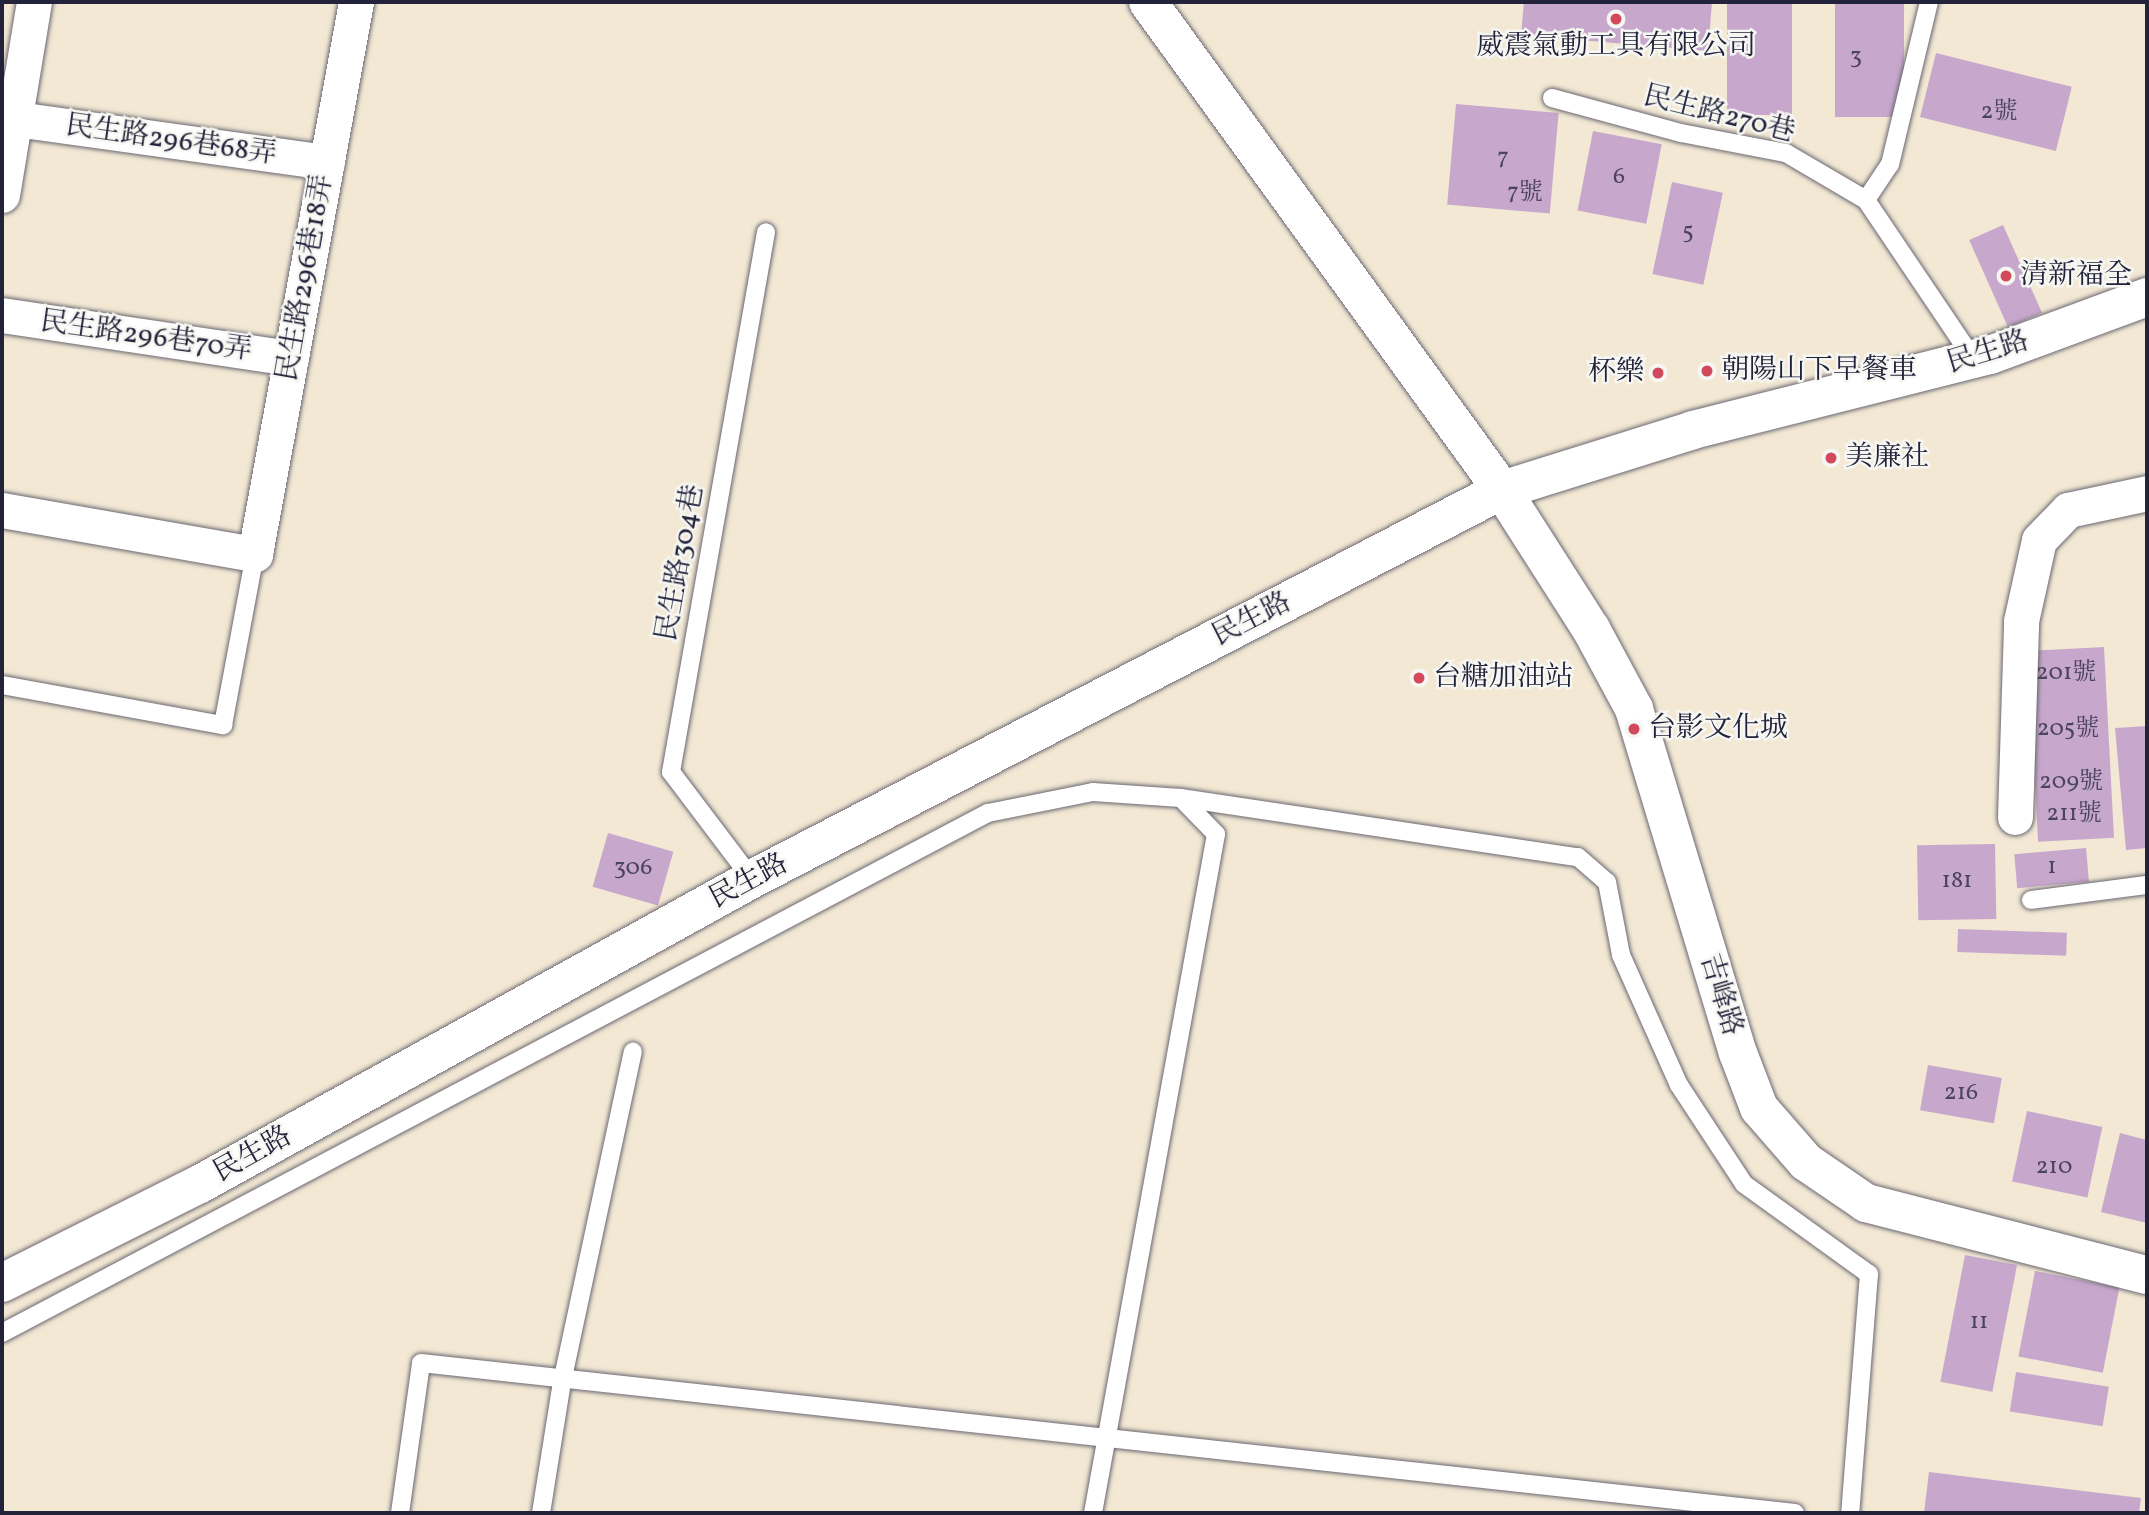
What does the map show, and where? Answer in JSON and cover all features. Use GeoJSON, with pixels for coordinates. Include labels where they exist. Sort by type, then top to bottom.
{"type":"FeatureCollection","features":[{"type":"Feature","properties":{"kind":"street"},"geometry":{"type":"LineString","coordinates":[[2,195],[8,118],[34,2]]}},
{"type":"Feature","properties":{"kind":"street","name":"民生路296巷18弄"},"geometry":{"type":"LineString","coordinates":[[255,554],[356,2]]}},
{"type":"Feature","properties":{"kind":"street"},"geometry":{"type":"LineString","coordinates":[[1147,2],[1502,490]]}},
{"type":"Feature","properties":{"kind":"street","name":"民生路296巷68弄"},"geometry":{"type":"LineString","coordinates":[[8,118],[327,162]]}},
{"type":"Feature","properties":{"kind":"street","name":"民生路"},"geometry":{"type":"LineString","coordinates":[[2,1283],[200,1184],[752,879],[1502,490],[1693,430],[1974,359],[2147,297]]}},
{"type":"Feature","properties":{"kind":"street","name":"民生路296巷70弄"},"geometry":{"type":"LineString","coordinates":[[2,315],[291,358]]}},
{"type":"Feature","properties":{"kind":"street","name":"吉峰路"},"geometry":{"type":"LineString","coordinates":[[1502,490],[1591,629],[1633,709],[1738,1053],[1759,1108],[1806,1162],[1867,1203],[2147,1276]]}},
{"type":"Feature","properties":{"kind":"street"},"geometry":{"type":"LineString","coordinates":[[2015,817],[2021,621],[2039,540],[2068,510],[2147,493]]}},
{"type":"Feature","properties":{"kind":"street"},"geometry":{"type":"LineString","coordinates":[[2,510],[255,554]]}},
{"type":"Feature","properties":{"kind":"lane"},"geometry":{"type":"LineString","coordinates":[[1866,200],[1891,164],[1929,2]]}},
{"type":"Feature","properties":{"kind":"lane","name":"民生路270巷"},"geometry":{"type":"LineString","coordinates":[[1552,98],[1681,133],[1786,153],[1866,200],[1974,359]]}},
{"type":"Feature","properties":{"kind":"lane","name":"民生路304巷"},"geometry":{"type":"LineString","coordinates":[[752,879],[671,772],[766,232]]}},
{"type":"Feature","properties":{"kind":"lane"},"geometry":{"type":"LineString","coordinates":[[2,685],[223,725],[255,554]]}},
{"type":"Feature","properties":{"kind":"lane"},"geometry":{"type":"LineString","coordinates":[[2,1333],[988,813],[1093,792],[1181,798],[1578,857],[1607,882],[1621,955],[1674,1073],[1744,1184],[1869,1274],[1850,1513]]}},
{"type":"Feature","properties":{"kind":"lane"},"geometry":{"type":"LineString","coordinates":[[1093,1513],[1216,834],[1181,798]]}},
{"type":"Feature","properties":{"kind":"lane"},"geometry":{"type":"LineString","coordinates":[[2031,900],[2147,885]]}},
{"type":"Feature","properties":{"kind":"lane"},"geometry":{"type":"LineString","coordinates":[[541,1513],[562,1382],[633,1052]]}},
{"type":"Feature","properties":{"kind":"lane"},"geometry":{"type":"LineString","coordinates":[[400,1513],[421,1363],[562,1382],[1795,1513]]}},
{"type":"Feature","properties":{"kind":"building","name":"威震氣動工具有限公司"},"geometry":{"type":"Polygon","coordinates":[[[1524,2],[1712,2],[1708,51],[1521,35],[1524,2]]]}},
{"type":"Feature","properties":{"kind":"building"},"geometry":{"type":"Polygon","coordinates":[[[1727,2],[1792,2],[1792,115],[1727,115],[1727,2]]]}},
{"type":"Feature","properties":{"kind":"building"},"geometry":{"type":"Polygon","coordinates":[[[1835,2],[1904,2],[1904,117],[1835,117],[1835,2]]]}},
{"type":"Feature","properties":{"kind":"building"},"geometry":{"type":"Polygon","coordinates":[[[1936,53],[2072,87],[2056,151],[1920,117],[1936,53]]]}},
{"type":"Feature","properties":{"kind":"building"},"geometry":{"type":"Polygon","coordinates":[[[1456,104],[1559,113],[1550,214],[1447,205],[1456,104]]]}},
{"type":"Feature","properties":{"kind":"building"},"geometry":{"type":"Polygon","coordinates":[[[1593,131],[1662,144],[1646,224],[1578,211],[1593,131]]]}},
{"type":"Feature","properties":{"kind":"building"},"geometry":{"type":"Polygon","coordinates":[[[1672,182],[1723,193],[1703,285],[1652,274],[1672,182]]]}},
{"type":"Feature","properties":{"kind":"building","name":"清新福全"},"geometry":{"type":"Polygon","coordinates":[[[2003,225],[2042,313],[2008,328],[1969,240],[2003,225]]]}},
{"type":"Feature","properties":{"kind":"building"},"geometry":{"type":"Polygon","coordinates":[[[2104,647],[2114,838],[2038,842],[2028,651],[2104,647]]]}},
{"type":"Feature","properties":{"kind":"building"},"geometry":{"type":"Polygon","coordinates":[[[2147,726],[2147,848],[2126,850],[2115,728],[2147,726]]]}},
{"type":"Feature","properties":{"kind":"building"},"geometry":{"type":"Polygon","coordinates":[[[608,833],[673,852],[658,906],[593,887],[608,833]]]}},
{"type":"Feature","properties":{"kind":"building"},"geometry":{"type":"Polygon","coordinates":[[[1995,844],[1996,919],[1918,920],[1917,845],[1995,844]]]}},
{"type":"Feature","properties":{"kind":"building"},"geometry":{"type":"Polygon","coordinates":[[[2086,848],[2089,882],[2017,888],[2014,854],[2086,848]]]}},
{"type":"Feature","properties":{"kind":"building"},"geometry":{"type":"Polygon","coordinates":[[[1958,929],[2067,933],[2066,956],[1957,952],[1958,929]]]}},
{"type":"Feature","properties":{"kind":"building"},"geometry":{"type":"Polygon","coordinates":[[[1928,1065],[2002,1078],[1994,1123],[1920,1110],[1928,1065]]]}},
{"type":"Feature","properties":{"kind":"building"},"geometry":{"type":"Polygon","coordinates":[[[2027,1111],[2102,1127],[2087,1197],[2012,1181],[2027,1111]]]}},
{"type":"Feature","properties":{"kind":"building"},"geometry":{"type":"Polygon","coordinates":[[[2120,1133],[2147,1140],[2147,1223],[2101,1212],[2120,1133]]]}},
{"type":"Feature","properties":{"kind":"building"},"geometry":{"type":"Polygon","coordinates":[[[1965,1255],[2017,1265],[1992,1392],[1940,1382],[1965,1255]]]}},
{"type":"Feature","properties":{"kind":"building"},"geometry":{"type":"Polygon","coordinates":[[[2035,1271],[2119,1287],[2103,1373],[2018,1356],[2035,1271]]]}},
{"type":"Feature","properties":{"kind":"building"},"geometry":{"type":"Polygon","coordinates":[[[2016,1372],[2109,1387],[2103,1426],[2010,1412],[2016,1372]]]}},
{"type":"Feature","properties":{"kind":"building"},"geometry":{"type":"Polygon","coordinates":[[[1929,1472],[2141,1498],[2139,1513],[1924,1513],[1929,1472]]]}},
{"type":"Feature","properties":{"kind":"place","name":"威震氣動工具有限公司"},"geometry":{"type":"Point","coordinates":[1616,19]}},
{"type":"Feature","properties":{"kind":"place","name":"清新福全"},"geometry":{"type":"Point","coordinates":[2006,276]}},
{"type":"Feature","properties":{"kind":"place","name":"朝陽山下早餐車"},"geometry":{"type":"Point","coordinates":[1707,371]}},
{"type":"Feature","properties":{"kind":"place","name":"杯樂"},"geometry":{"type":"Point","coordinates":[1658,373]}},
{"type":"Feature","properties":{"kind":"place","name":"美廉社"},"geometry":{"type":"Point","coordinates":[1831,458]}},
{"type":"Feature","properties":{"kind":"place","name":"台糖加油站"},"geometry":{"type":"Point","coordinates":[1419,678]}},
{"type":"Feature","properties":{"kind":"place","name":"台影文化城"},"geometry":{"type":"Point","coordinates":[1634,729]}}]}
